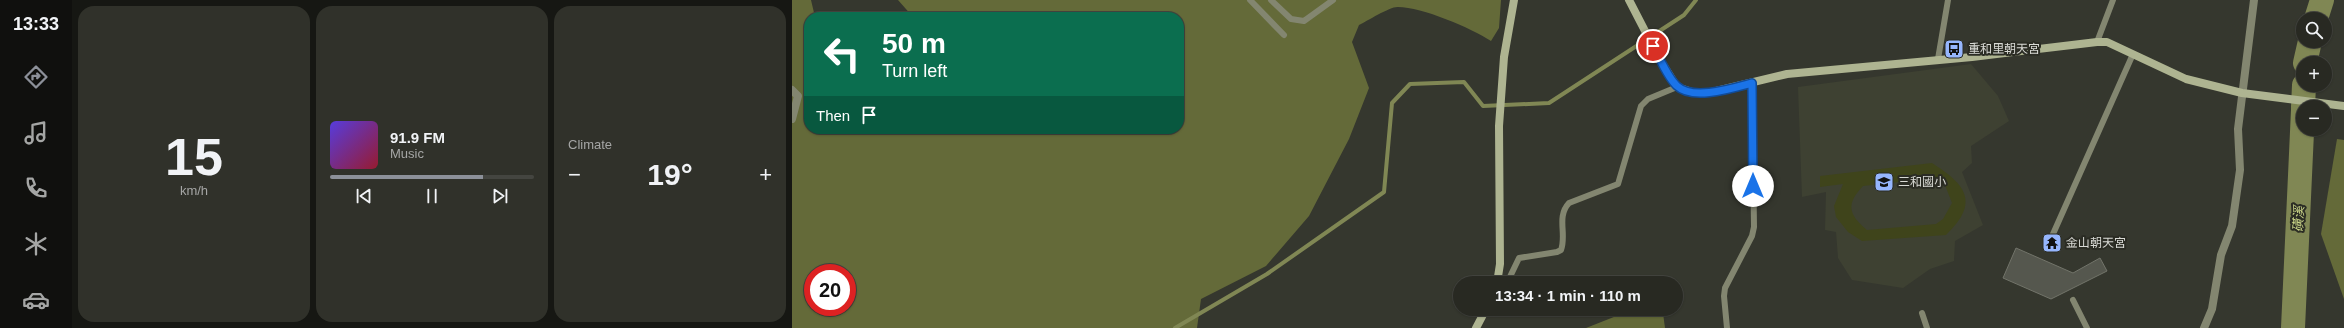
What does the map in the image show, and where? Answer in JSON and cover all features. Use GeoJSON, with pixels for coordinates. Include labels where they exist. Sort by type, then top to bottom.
{"type":"FeatureCollection","features":[{"type":"Feature","properties":{"kind":"street"},"geometry":{"type":"LineString","coordinates":[[1498,276],[1500,264],[1499,126],[1504,57],[1514,0]]}},
{"type":"Feature","properties":{"kind":"street"},"geometry":{"type":"LineString","coordinates":[[1629,0],[1653,46],[1677,87],[1695,93],[1712,92],[1788,74],[2107,42],[2186,79],[2242,92],[2344,106]]}},
{"type":"Feature","properties":{"kind":"street"},"geometry":{"type":"LineString","coordinates":[[2204,328],[2212,309],[2221,255],[2232,226],[2240,170],[2238,129],[2254,0]]}},
{"type":"Feature","properties":{"kind":"street"},"geometry":{"type":"LineString","coordinates":[[792,90],[798,96],[792,119]]}},
{"type":"Feature","properties":{"kind":"street"},"geometry":{"type":"LineString","coordinates":[[1476,328],[1482,316]]}},
{"type":"Feature","properties":{"kind":"lane"},"geometry":{"type":"LineString","coordinates":[[1250,0],[1284,35]]}},
{"type":"Feature","properties":{"kind":"lane"},"geometry":{"type":"LineString","coordinates":[[1271,0],[1291,18],[1304,21],[1333,0]]}},
{"type":"Feature","properties":{"kind":"lane"},"geometry":{"type":"LineString","coordinates":[[1938,59],[1948,0]]}},
{"type":"Feature","properties":{"kind":"lane"},"geometry":{"type":"LineString","coordinates":[[2097,42],[2113,0]]}},
{"type":"Feature","properties":{"kind":"lane"},"geometry":{"type":"LineString","coordinates":[[2053,234],[2133,54]]}},
{"type":"Feature","properties":{"kind":"lane"},"geometry":{"type":"LineString","coordinates":[[1727,328],[1724,296],[1725,288],[1752,236],[1754,226],[1752,83]]}},
{"type":"Feature","properties":{"kind":"lane"},"geometry":{"type":"LineString","coordinates":[[1510,276],[1519,258],[1561,250],[1562,215],[1565,208],[1569,203],[1618,184],[1641,106],[1648,99],[1677,87]]}},
{"type":"Feature","properties":{"kind":"lane"},"geometry":{"type":"LineString","coordinates":[[2073,300],[2087,328]]}},
{"type":"Feature","properties":{"kind":"lane"},"geometry":{"type":"LineString","coordinates":[[1922,313],[1927,328]]}},
{"type":"Feature","properties":{"kind":"shaded area","name":"三和國小"},"geometry":{"type":"Polygon","coordinates":[[[1971,64],[1998,96],[2009,121],[1971,146],[1972,163],[1962,172],[1983,225],[1955,241],[1954,261],[1930,269],[1903,288],[1852,280],[1838,258],[1836,232],[1825,230],[1826,192],[1802,197],[1798,87],[1971,64]]]}},
{"type":"Feature","properties":{"kind":"green space"},"geometry":{"type":"Polygon","coordinates":[[[792,0],[811,0],[814,12],[804,12],[804,134],[1184,134],[1184,12],[909,12],[898,0],[1501,0],[1499,28],[1491,41],[1446,19],[1420,10],[1408,8],[1395,7],[1359,25],[1352,42],[1369,88],[1349,139],[1309,216],[1266,266],[1201,299],[1197,328],[792,328],[792,0]]]}},
{"type":"Feature","properties":{"kind":"green space"},"geometry":{"type":"Polygon","coordinates":[[[2337,139],[2344,140],[2344,299],[2321,234],[2337,139]]]}},
{"type":"Feature","properties":{"kind":"green space"},"geometry":{"type":"Polygon","coordinates":[[[1932,163],[1953,178],[1960,186],[1966,203],[1963,213],[1957,223],[1946,235],[1862,241],[1848,232],[1836,217],[1834,206],[1843,184],[1820,187],[1820,176],[1932,163]],[[1935,178],[1863,186],[1854,198],[1852,204],[1853,214],[1867,230],[1936,224],[1943,219],[1952,203],[1945,185],[1935,178]]]}},
{"type":"Feature","properties":{"kind":"green space"},"geometry":{"type":"Polygon","coordinates":[[[1616,316],[1663,316],[1665,328],[1586,328],[1616,316]]]}},
{"type":"Feature","properties":{"kind":"building"},"geometry":{"type":"Polygon","coordinates":[[[2016,248],[2073,273],[2100,258],[2107,271],[2051,299],[2003,278],[2016,248]]]}},
{"type":"Feature","properties":{"kind":"waterway"},"geometry":{"type":"LineString","coordinates":[[1175,328],[1267,274],[1384,192],[1392,103],[1410,84],[1464,82],[1483,106],[1549,103],[1684,15],[1696,0]]}},
{"type":"Feature","properties":{"kind":"waterway","name":"磺溪"},"geometry":{"type":"LineString","coordinates":[[2318,12],[2322,0]]}},
{"type":"Feature","properties":{"kind":"waterway","name":"磺溪"},"geometry":{"type":"LineString","coordinates":[[2307,56],[2308,48]]}},
{"type":"Feature","properties":{"kind":"waterway","name":"磺溪"},"geometry":{"type":"LineString","coordinates":[[2303,100],[2304,92]]}},
{"type":"Feature","properties":{"kind":"waterway","name":"磺溪"},"geometry":{"type":"LineString","coordinates":[[2293,328],[2302,136]]}},
{"type":"Feature","properties":{"kind":"place","name":"重和里朝天宮"},"geometry":{"type":"Point","coordinates":[1954,49]}},
{"type":"Feature","properties":{"kind":"place","name":"三和國小"},"geometry":{"type":"Point","coordinates":[1884,182]}},
{"type":"Feature","properties":{"kind":"place","name":"金山朝天宮"},"geometry":{"type":"Point","coordinates":[2052,243]}},
{"type":"Feature","properties":{"kind":"route"},"geometry":{"type":"LineString","coordinates":[[1653,46],[1677,87],[1695,93],[1712,92],[1752,83],[1753,186]]}}]}
